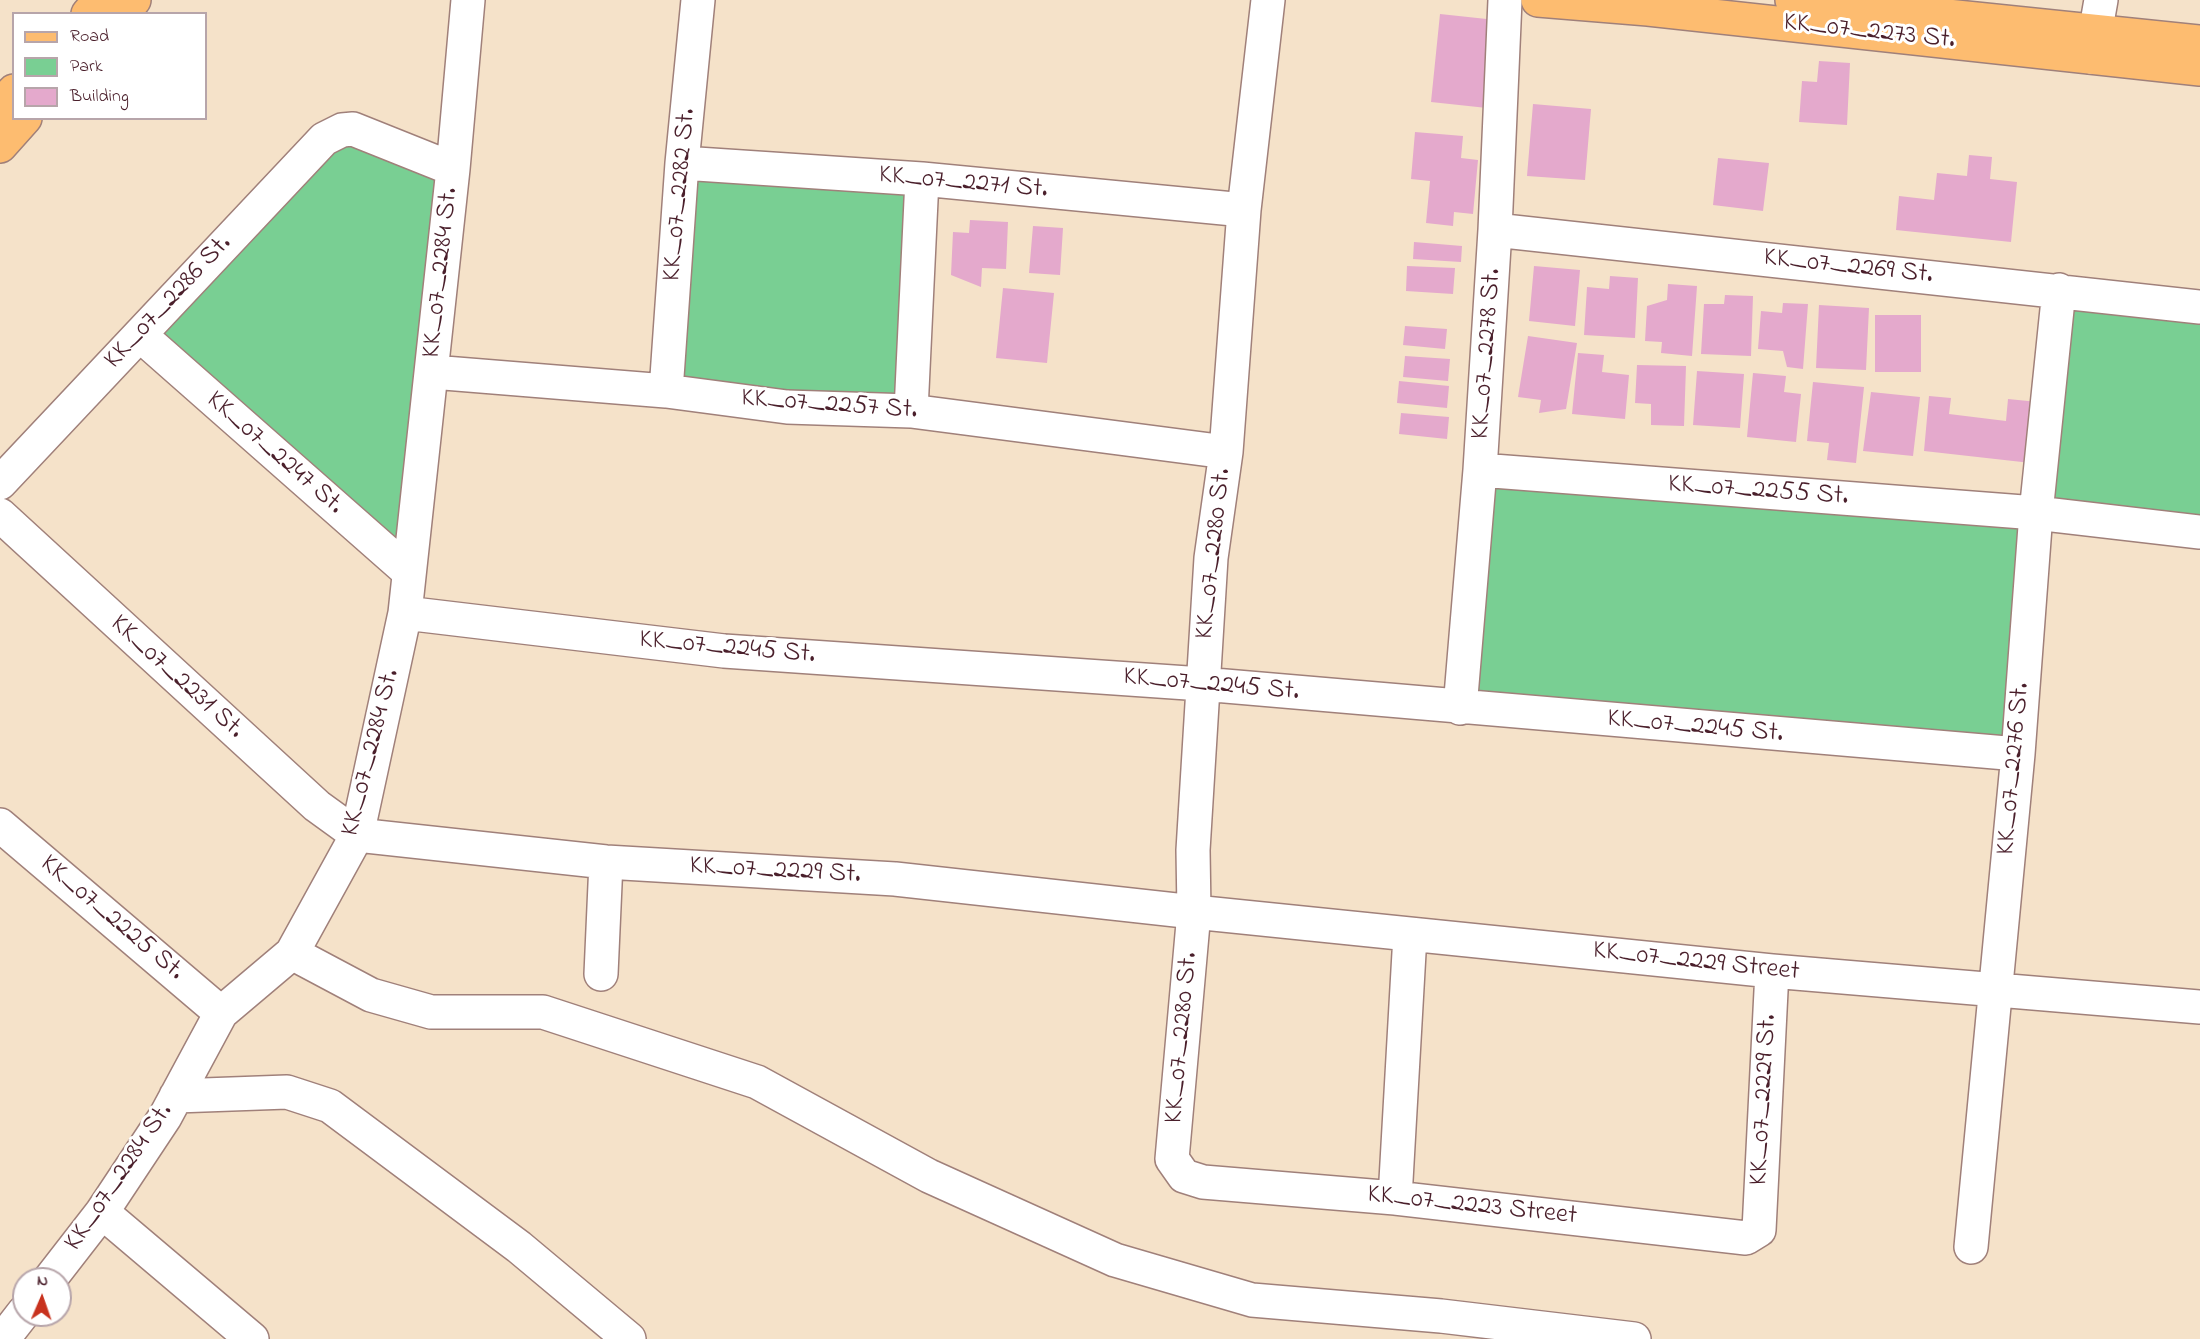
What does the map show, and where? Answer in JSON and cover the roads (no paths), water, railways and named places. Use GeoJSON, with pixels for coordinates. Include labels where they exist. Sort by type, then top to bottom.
{"type":"FeatureCollection","features":[{"type":"Feature","properties":{"kind":"main road"},"geometry":{"type":"LineString","coordinates":[[90,12],[100,0]]}},
{"type":"Feature","properties":{"kind":"main road"},"geometry":{"type":"LineString","coordinates":[[123,12],[134,0]]}},
{"type":"Feature","properties":{"kind":"main road","name":"KK_07_2273 St."},"geometry":{"type":"LineString","coordinates":[[1538,0],[2096,29],[2200,69]]}},
{"type":"Feature","properties":{"kind":"main road","name":"KK_07_2273 St."},"geometry":{"type":"LineString","coordinates":[[1792,0],[2096,29],[2200,42]]}},
{"type":"Feature","properties":{"kind":"main road"},"geometry":{"type":"LineString","coordinates":[[0,105],[12,93]]}},
{"type":"Feature","properties":{"kind":"main road"},"geometry":{"type":"LineString","coordinates":[[0,146],[23,120]]}},
{"type":"Feature","properties":{"kind":"street","name":"KK_07_2284 St."},"geometry":{"type":"LineString","coordinates":[[59,1267],[102,1212],[165,1117],[221,1013],[292,952],[357,835],[405,613],[453,169],[468,0]]}},
{"type":"Feature","properties":{"kind":"street","name":"KK_07_2282 St."},"geometry":{"type":"LineString","coordinates":[[666,391],[682,163],[698,0]]}},
{"type":"Feature","properties":{"kind":"street","name":"KK_07_2280 St."},"geometry":{"type":"LineString","coordinates":[[1184,1176],[1172,1160],[1194,912],[1193,850],[1211,558],[1226,452],[1244,210],[1268,0]]}},
{"type":"Feature","properties":{"kind":"street","name":"KK_07_2278 St."},"geometry":{"type":"LineString","coordinates":[[1460,708],[1480,470],[1495,230],[1504,0]]}},
{"type":"Feature","properties":{"kind":"street","name":"KK_07_2284 St."},"geometry":{"type":"LineString","coordinates":[[342,130],[366,132],[453,169]]}},
{"type":"Feature","properties":{"kind":"street","name":"KK_07_2286 St."},"geometry":{"type":"LineString","coordinates":[[0,483],[324,139],[342,130]]}},
{"type":"Feature","properties":{"kind":"street","name":"KK_07_2271 St."},"geometry":{"type":"LineString","coordinates":[[682,163],[922,179],[1244,210]]}},
{"type":"Feature","properties":{"kind":"street"},"geometry":{"type":"LineString","coordinates":[[911,411],[922,179]]}},
{"type":"Feature","properties":{"kind":"street","name":"KK_07_2269 St."},"geometry":{"type":"LineString","coordinates":[[1495,230],[2200,307]]}},
{"type":"Feature","properties":{"kind":"street","name":"KK_07_2276 St."},"geometry":{"type":"LineString","coordinates":[[1971,1247],[1993,990],[2018,754],[2036,513],[2059,290]]}},
{"type":"Feature","properties":{"kind":"street","name":"KK_07_2247 St."},"geometry":{"type":"LineString","coordinates":[[140,335],[409,572]]}},
{"type":"Feature","properties":{"kind":"street","name":"KK_07_2257 St."},"geometry":{"type":"LineString","coordinates":[[432,372],[666,391],[787,407],[911,411],[1226,452]]}},
{"type":"Feature","properties":{"kind":"street","name":"KK_07_2255 St."},"geometry":{"type":"LineString","coordinates":[[1480,470],[2036,513],[2200,532]]}},
{"type":"Feature","properties":{"kind":"street","name":"KK_07_2231 St."},"geometry":{"type":"LineString","coordinates":[[5,531],[317,806],[357,835]]}},
{"type":"Feature","properties":{"kind":"street","name":"KK_07_2245 St."},"geometry":{"type":"LineString","coordinates":[[405,613],[724,651],[1202,684],[1460,708],[2018,754]]}},
{"type":"Feature","properties":{"kind":"street","name":"KK_07_2225 St."},"geometry":{"type":"LineString","coordinates":[[0,825],[221,1013]]}},
{"type":"Feature","properties":{"kind":"street","name":"KK_07_2229 St."},"geometry":{"type":"LineString","coordinates":[[357,835],[606,862],[895,879],[1194,912]]}},
{"type":"Feature","properties":{"kind":"street"},"geometry":{"type":"LineString","coordinates":[[601,974],[606,862]]}},
{"type":"Feature","properties":{"kind":"street","name":"KK_07_2229 Street"},"geometry":{"type":"LineString","coordinates":[[1194,912],[1772,971],[2200,1007]]}},
{"type":"Feature","properties":{"kind":"street"},"geometry":{"type":"LineString","coordinates":[[1395,1198],[1410,935]]}},
{"type":"Feature","properties":{"kind":"street"},"geometry":{"type":"LineString","coordinates":[[292,952],[371,995],[431,1012],[543,1012],[757,1082],[929,1176],[1115,1260],[1252,1300],[1441,1316],[1634,1339]]}},
{"type":"Feature","properties":{"kind":"street","name":"KK_07_2229 St."},"geometry":{"type":"LineString","coordinates":[[1759,1230],[1772,971]]}},
{"type":"Feature","properties":{"kind":"street"},"geometry":{"type":"LineString","coordinates":[[176,1096],[287,1092],[330,1106],[519,1247],[629,1339]]}},
{"type":"Feature","properties":{"kind":"street","name":"KK_07_2223 Street"},"geometry":{"type":"LineString","coordinates":[[1184,1176],[1203,1182],[1395,1198],[1746,1238],[1759,1230]]}},
{"type":"Feature","properties":{"kind":"street"},"geometry":{"type":"LineString","coordinates":[[102,1212],[252,1339]]}},
{"type":"Feature","properties":{"kind":"street"},"geometry":{"type":"LineString","coordinates":[[3,1339],[12,1327]]}}]}
